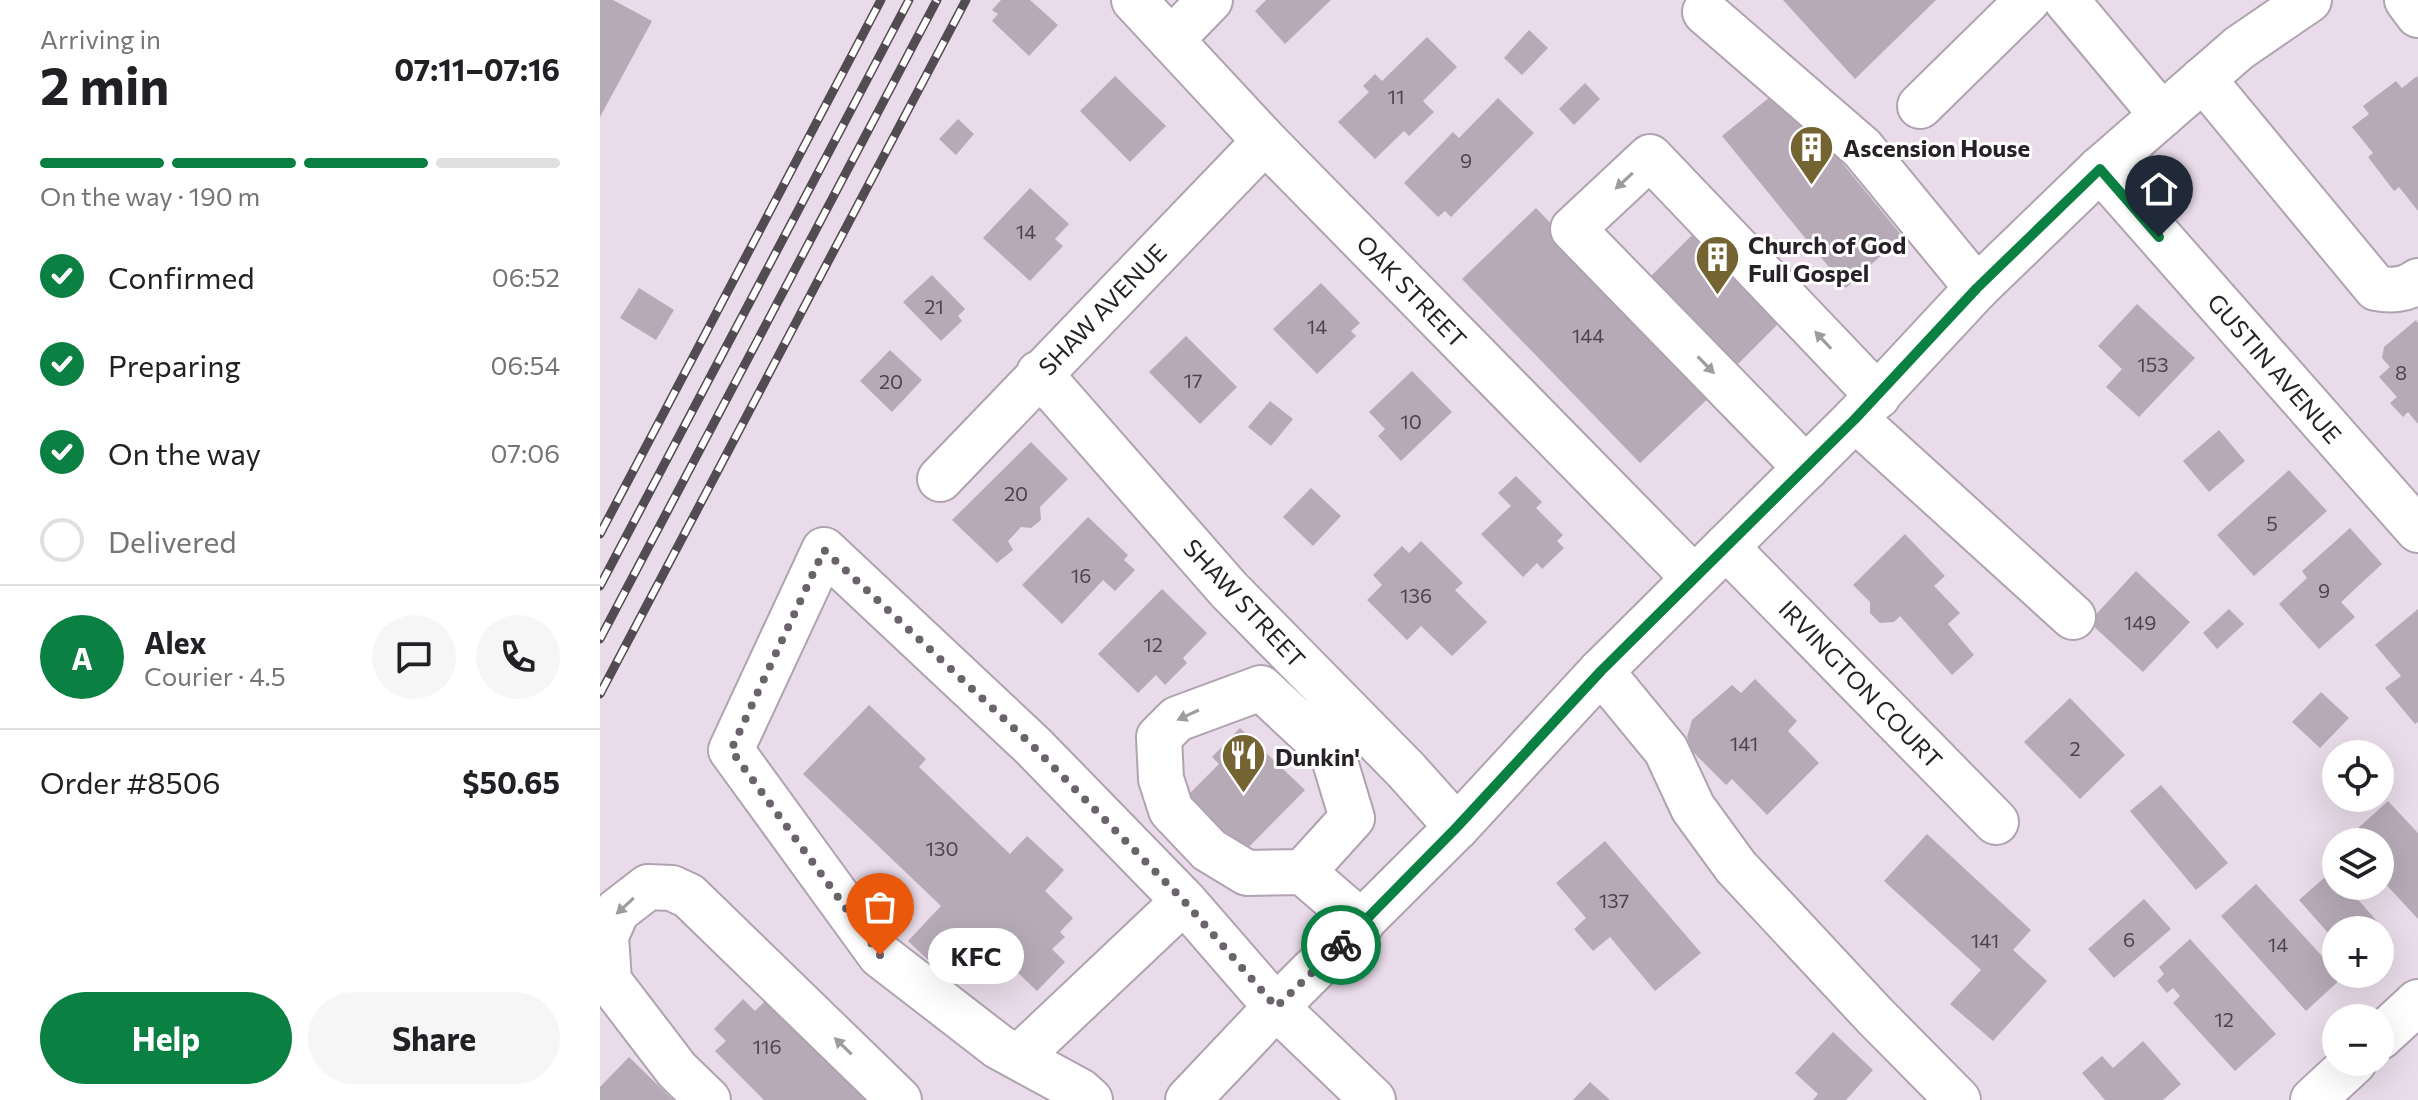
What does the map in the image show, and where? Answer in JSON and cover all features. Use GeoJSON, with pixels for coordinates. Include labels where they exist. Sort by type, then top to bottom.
{"type":"FeatureCollection","features":[{"type":"Feature","properties":{"kind":"main road","name":"OAK STREET"},"geometry":{"type":"LineString","coordinates":[[1134,0],[1265,141],[1694,578]]}},
{"type":"Feature","properties":{"kind":"main road"},"geometry":{"type":"LineString","coordinates":[[1171,40],[1210,0]]}},
{"type":"Feature","properties":{"kind":"main road"},"geometry":{"type":"LineString","coordinates":[[1920,106],[2028,0]]}},
{"type":"Feature","properties":{"kind":"main road"},"geometry":{"type":"LineString","coordinates":[[2066,0],[2162,115]]}},
{"type":"Feature","properties":{"kind":"main road"},"geometry":{"type":"LineString","coordinates":[[1188,1100],[1276,1007],[1457,827],[1601,671],[1866,408],[1977,288],[2100,169],[2203,79],[2239,48],[2309,0]]}},
{"type":"Feature","properties":{"kind":"main road"},"geometry":{"type":"LineString","coordinates":[[2407,0],[2418,15]]}},
{"type":"Feature","properties":{"kind":"main road"},"geometry":{"type":"LineString","coordinates":[[1705,12],[1862,148],[1977,288]]}},
{"type":"Feature","properties":{"kind":"main road"},"geometry":{"type":"LineString","coordinates":[[2203,79],[2376,288],[2388,290],[2411,286],[2418,281]]}},
{"type":"Feature","properties":{"kind":"main road","name":"SHAW AVENUE"},"geometry":{"type":"LineString","coordinates":[[940,479],[1265,141]]}},
{"type":"Feature","properties":{"kind":"main road"},"geometry":{"type":"LineString","coordinates":[[1806,468],[1573,229],[1650,157],[1866,408],[2073,617]]}},
{"type":"Feature","properties":{"kind":"main road","name":"GUSTIN AVENUE"},"geometry":{"type":"LineString","coordinates":[[2100,169],[2418,530]]}},
{"type":"Feature","properties":{"kind":"main road","name":"SHAW STREET"},"geometry":{"type":"LineString","coordinates":[[1039,373],[1229,590],[1406,770],[1457,827]]}},
{"type":"Feature","properties":{"kind":"main road","name":"IRVINGTON COURT"},"geometry":{"type":"LineString","coordinates":[[1726,547],[1996,822]]}},
{"type":"Feature","properties":{"kind":"main road"},"geometry":{"type":"LineString","coordinates":[[1090,1100],[1080,1091],[999,1047],[880,955],[731,750],[824,550],[1033,746],[1184,901],[1276,1007],[1373,1100]]}},
{"type":"Feature","properties":{"kind":"main road"},"geometry":{"type":"LineString","coordinates":[[1601,671],[1666,750],[1693,808],[1736,867],[1958,1100]]}},
{"type":"Feature","properties":{"kind":"main road"},"geometry":{"type":"LineString","coordinates":[[1317,679],[1274,699],[1177,719],[1159,737],[1161,779],[1171,810],[1209,850],[1247,873],[1303,872],[1362,923]]}},
{"type":"Feature","properties":{"kind":"main road"},"geometry":{"type":"LineString","coordinates":[[1274,699],[1333,755],[1352,818],[1303,872]]}},
{"type":"Feature","properties":{"kind":"main road"},"geometry":{"type":"LineString","coordinates":[[708,1100],[677,1070],[609,981],[606,936],[617,911],[648,887],[672,888],[689,896],[899,1100]]}},
{"type":"Feature","properties":{"kind":"main road"},"geometry":{"type":"LineString","coordinates":[[1019,1057],[1184,901]]}},
{"type":"Feature","properties":{"kind":"main road"},"geometry":{"type":"LineString","coordinates":[[2394,1024],[2418,1002]]}},
{"type":"Feature","properties":{"kind":"main road"},"geometry":{"type":"LineString","coordinates":[[2313,1100],[2339,1076]]}},
{"type":"Feature","properties":{"kind":"building"},"geometry":{"type":"Polygon","coordinates":[[[600,0],[613,0],[652,21],[600,117],[600,0]]]}},
{"type":"Feature","properties":{"kind":"building"},"geometry":{"type":"Polygon","coordinates":[[[1001,0],[1030,0],[1058,25],[1029,56],[992,21],[998,14],[992,10],[1001,0]]]}},
{"type":"Feature","properties":{"kind":"building"},"geometry":{"type":"Polygon","coordinates":[[[1266,0],[1331,0],[1285,44],[1255,11],[1266,0]]]}},
{"type":"Feature","properties":{"kind":"building"},"geometry":{"type":"Polygon","coordinates":[[[1783,0],[1936,0],[1855,79],[1783,0]]]}},
{"type":"Feature","properties":{"kind":"building"},"geometry":{"type":"Polygon","coordinates":[[[1529,30],[1548,48],[1522,75],[1504,58],[1529,30]]]}},
{"type":"Feature","properties":{"kind":"building"},"geometry":{"type":"Polygon","coordinates":[[[1427,37],[1457,67],[1423,101],[1434,112],[1409,136],[1404,131],[1375,159],[1338,122],[1369,92],[1363,86],[1375,74],[1382,81],[1427,37]]]}},
{"type":"Feature","properties":{"kind":"building"},"geometry":{"type":"Polygon","coordinates":[[[1115,76],[1166,126],[1130,162],[1080,111],[1115,76]]]}},
{"type":"Feature","properties":{"kind":"building"},"geometry":{"type":"Polygon","coordinates":[[[2417,76],[2418,211],[2399,187],[2394,191],[2368,157],[2373,153],[2352,127],[2369,114],[2363,106],[2396,81],[2402,88],[2417,76]]]}},
{"type":"Feature","properties":{"kind":"building"},"geometry":{"type":"Polygon","coordinates":[[[1585,83],[1600,99],[1574,125],[1559,109],[1585,83]]]}},
{"type":"Feature","properties":{"kind":"building","name":"Ascension House"},"geometry":{"type":"Polygon","coordinates":[[[1781,88],[1902,236],[1846,288],[1722,136],[1781,88]]]}},
{"type":"Feature","properties":{"kind":"building"},"geometry":{"type":"Polygon","coordinates":[[[1498,98],[1534,133],[1451,217],[1445,211],[1438,217],[1404,183],[1453,132],[1459,138],[1498,98]]]}},
{"type":"Feature","properties":{"kind":"building"},"geometry":{"type":"Polygon","coordinates":[[[958,119],[974,134],[956,155],[939,139],[958,119]]]}},
{"type":"Feature","properties":{"kind":"building"},"geometry":{"type":"Polygon","coordinates":[[[1030,188],[1069,224],[1055,239],[1063,246],[1030,281],[983,238],[1030,188]]]}},
{"type":"Feature","properties":{"kind":"building"},"geometry":{"type":"Polygon","coordinates":[[[1536,208],[1715,392],[1640,463],[1462,279],[1536,208]]]}},
{"type":"Feature","properties":{"kind":"building","name":"Church of God Full Gospel"},"geometry":{"type":"Polygon","coordinates":[[[1699,228],[1787,315],[1735,367],[1647,280],[1699,228]]]}},
{"type":"Feature","properties":{"kind":"building"},"geometry":{"type":"Polygon","coordinates":[[[932,275],[965,309],[958,316],[962,321],[941,341],[903,302],[932,275]]]}},
{"type":"Feature","properties":{"kind":"building"},"geometry":{"type":"Polygon","coordinates":[[[1321,283],[1360,323],[1351,331],[1356,336],[1317,374],[1273,329],[1321,283]]]}},
{"type":"Feature","properties":{"kind":"building"},"geometry":{"type":"Polygon","coordinates":[[[639,288],[674,310],[656,340],[620,318],[639,288]]]}},
{"type":"Feature","properties":{"kind":"building"},"geometry":{"type":"Polygon","coordinates":[[[2137,304],[2195,358],[2139,417],[2106,387],[2122,369],[2098,346],[2137,304]]]}},
{"type":"Feature","properties":{"kind":"building"},"geometry":{"type":"Polygon","coordinates":[[[2416,320],[2418,424],[2408,412],[2403,417],[2390,403],[2397,397],[2379,377],[2390,367],[2382,358],[2384,347],[2416,320]]]}},
{"type":"Feature","properties":{"kind":"building"},"geometry":{"type":"Polygon","coordinates":[[[1186,336],[1237,387],[1200,424],[1149,372],[1186,336]]]}},
{"type":"Feature","properties":{"kind":"building"},"geometry":{"type":"Polygon","coordinates":[[[890,350],[922,380],[892,412],[860,381],[890,350]]]}},
{"type":"Feature","properties":{"kind":"building"},"geometry":{"type":"Polygon","coordinates":[[[1412,371],[1452,412],[1401,461],[1378,436],[1385,429],[1369,412],[1412,371]]]}},
{"type":"Feature","properties":{"kind":"building"},"geometry":{"type":"Polygon","coordinates":[[[1270,401],[1293,419],[1271,446],[1248,427],[1270,401]]]}},
{"type":"Feature","properties":{"kind":"building"},"geometry":{"type":"Polygon","coordinates":[[[2219,430],[2245,461],[2209,492],[2183,461],[2219,430]]]}},
{"type":"Feature","properties":{"kind":"building"},"geometry":{"type":"Polygon","coordinates":[[[1031,442],[1068,479],[1040,507],[1041,520],[1031,528],[1021,527],[1008,541],[1013,550],[997,563],[952,520],[1031,442]]]}},
{"type":"Feature","properties":{"kind":"building"},"geometry":{"type":"Polygon","coordinates":[[[2289,470],[2327,511],[2254,576],[2217,535],[2289,470]]]}},
{"type":"Feature","properties":{"kind":"building"},"geometry":{"type":"Polygon","coordinates":[[[1516,476],[1542,502],[1536,508],[1563,535],[1557,541],[1564,548],[1542,569],[1537,563],[1523,577],[1481,534],[1511,506],[1498,493],[1516,476]]]}},
{"type":"Feature","properties":{"kind":"building"},"geometry":{"type":"Polygon","coordinates":[[[1311,488],[1341,516],[1313,546],[1283,517],[1311,488]]]}},
{"type":"Feature","properties":{"kind":"building"},"geometry":{"type":"Polygon","coordinates":[[[1088,517],[1128,555],[1124,560],[1135,570],[1115,591],[1103,580],[1062,624],[1022,585],[1088,517]]]}},
{"type":"Feature","properties":{"kind":"building"},"geometry":{"type":"Polygon","coordinates":[[[2350,528],[2382,564],[2341,602],[2355,617],[2319,649],[2279,604],[2307,578],[2302,571],[2350,528]]]}},
{"type":"Feature","properties":{"kind":"building"},"geometry":{"type":"Polygon","coordinates":[[[1905,534],[1945,576],[1934,586],[1960,613],[1948,624],[1974,655],[1952,675],[1900,616],[1894,622],[1880,623],[1870,613],[1870,602],[1853,585],[1905,534]]]}},
{"type":"Feature","properties":{"kind":"building"},"geometry":{"type":"Polygon","coordinates":[[[1421,541],[1463,583],[1455,590],[1487,622],[1452,656],[1421,626],[1407,640],[1367,600],[1382,585],[1373,575],[1402,546],[1409,553],[1421,541]]]}},
{"type":"Feature","properties":{"kind":"building"},"geometry":{"type":"Polygon","coordinates":[[[2136,571],[2190,622],[2143,672],[2089,622],[2136,571]]]}},
{"type":"Feature","properties":{"kind":"building"},"geometry":{"type":"Polygon","coordinates":[[[1162,589],[1207,633],[1183,658],[1187,663],[1165,685],[1156,675],[1138,693],[1098,654],[1162,589]]]}},
{"type":"Feature","properties":{"kind":"building"},"geometry":{"type":"Polygon","coordinates":[[[2229,609],[2244,624],[2217,649],[2203,633],[2229,609]]]}},
{"type":"Feature","properties":{"kind":"building"},"geometry":{"type":"Polygon","coordinates":[[[2418,609],[2418,722],[2415,724],[2385,688],[2401,676],[2375,645],[2418,609]]]}},
{"type":"Feature","properties":{"kind":"building"},"geometry":{"type":"Polygon","coordinates":[[[1755,679],[1797,721],[1788,731],[1819,763],[1767,815],[1732,779],[1726,785],[1690,749],[1687,737],[1692,720],[1732,685],[1741,693],[1755,679]]]}},
{"type":"Feature","properties":{"kind":"building"},"geometry":{"type":"Polygon","coordinates":[[[2321,692],[2349,718],[2328,740],[2322,740],[2320,748],[2292,722],[2321,692]]]}},
{"type":"Feature","properties":{"kind":"building"},"geometry":{"type":"Polygon","coordinates":[[[2070,698],[2125,755],[2080,799],[2024,742],[2070,698]]]}},
{"type":"Feature","properties":{"kind":"building"},"geometry":{"type":"Polygon","coordinates":[[[869,705],[926,759],[919,767],[1010,854],[1027,836],[1064,870],[1045,891],[1073,918],[1060,932],[1065,937],[1052,949],[1065,962],[1037,991],[980,937],[944,975],[908,941],[941,906],[803,774],[869,705]]]}},
{"type":"Feature","properties":{"kind":"building","name":"Dunkin'"},"geometry":{"type":"Polygon","coordinates":[[[1240,728],[1305,790],[1240,856],[1182,801],[1219,764],[1212,757],[1240,728]]]}},
{"type":"Feature","properties":{"kind":"building"},"geometry":{"type":"Polygon","coordinates":[[[2161,785],[2228,863],[2196,890],[2130,811],[2161,785]]]}},
{"type":"Feature","properties":{"kind":"building"},"geometry":{"type":"Polygon","coordinates":[[[2394,807],[2418,833],[2418,919],[2394,893],[2394,828],[2358,828],[2376,812],[2394,812],[2394,807]]]}},
{"type":"Feature","properties":{"kind":"building"},"geometry":{"type":"Polygon","coordinates":[[[1927,834],[2031,930],[2013,950],[2047,981],[1993,1041],[1950,1004],[1981,970],[1884,881],[1927,834]]]}},
{"type":"Feature","properties":{"kind":"building"},"geometry":{"type":"Polygon","coordinates":[[[1605,841],[1701,953],[1655,991],[1610,937],[1593,951],[1574,929],[1586,918],[1556,883],[1605,841]]]}},
{"type":"Feature","properties":{"kind":"building"},"geometry":{"type":"Polygon","coordinates":[[[2322,880],[2322,900],[2358,900],[2372,916],[2322,916],[2322,926],[2299,900],[2322,880]]]}},
{"type":"Feature","properties":{"kind":"building"},"geometry":{"type":"Polygon","coordinates":[[[2256,884],[2322,956],[2322,988],[2331,988],[2306,1011],[2221,916],[2256,884]]]}},
{"type":"Feature","properties":{"kind":"building"},"geometry":{"type":"Polygon","coordinates":[[[2144,899],[2171,929],[2114,978],[2088,949],[2144,899]]]}},
{"type":"Feature","properties":{"kind":"building"},"geometry":{"type":"Polygon","coordinates":[[[2190,939],[2276,1034],[2235,1071],[2173,1003],[2180,996],[2173,988],[2167,993],[2157,981],[2164,974],[2159,967],[2190,939]]]}},
{"type":"Feature","properties":{"kind":"building"},"geometry":{"type":"Polygon","coordinates":[[[743,999],[755,1011],[767,999],[867,1100],[764,1100],[715,1051],[726,1041],[714,1029],[743,999]]]}},
{"type":"Feature","properties":{"kind":"building"},"geometry":{"type":"Polygon","coordinates":[[[1833,1032],[1873,1070],[1846,1100],[1813,1100],[1818,1094],[1795,1073],[1833,1032]]]}},
{"type":"Feature","properties":{"kind":"building"},"geometry":{"type":"Polygon","coordinates":[[[2143,1041],[2181,1084],[2163,1100],[2105,1100],[2082,1073],[2102,1056],[2113,1068],[2143,1041]]]}},
{"type":"Feature","properties":{"kind":"building"},"geometry":{"type":"Polygon","coordinates":[[[629,1057],[673,1100],[600,1100],[600,1087],[629,1057]]]}},
{"type":"Feature","properties":{"kind":"building"},"geometry":{"type":"Polygon","coordinates":[[[1590,1082],[1610,1100],[1573,1100],[1590,1082]]]}},
{"type":"Feature","properties":{"kind":"railway"},"geometry":{"type":"LineString","coordinates":[[600,534],[881,0]]}},
{"type":"Feature","properties":{"kind":"railway"},"geometry":{"type":"LineString","coordinates":[[600,586],[909,0]]}},
{"type":"Feature","properties":{"kind":"railway"},"geometry":{"type":"LineString","coordinates":[[600,639],[937,0]]}},
{"type":"Feature","properties":{"kind":"railway"},"geometry":{"type":"LineString","coordinates":[[600,694],[966,0]]}},
{"type":"Feature","properties":{"kind":"way so far"},"geometry":{"type":"LineString","coordinates":[[880,955],[731,750],[824,550],[1033,746],[1184,901],[1276,1007],[1341,945]]}},
{"type":"Feature","properties":{"kind":"place","name":"Ascension House"},"geometry":{"type":"Point","coordinates":[1812,186]}},
{"type":"Feature","properties":{"kind":"place","name":"Church of God Full Gospel"},"geometry":{"type":"Point","coordinates":[1717,297]}},
{"type":"Feature","properties":{"kind":"place","name":"Dunkin'"},"geometry":{"type":"Point","coordinates":[1244,795]}},
{"type":"Feature","properties":{"kind":"place","name":"KFC"},"geometry":{"type":"Point","coordinates":[880,955]}},
{"type":"Feature","properties":{"kind":"route"},"geometry":{"type":"LineString","coordinates":[[1341,945],[1457,827],[1601,671],[1855,419],[1977,288],[2100,169],[2159,237]]}}]}
